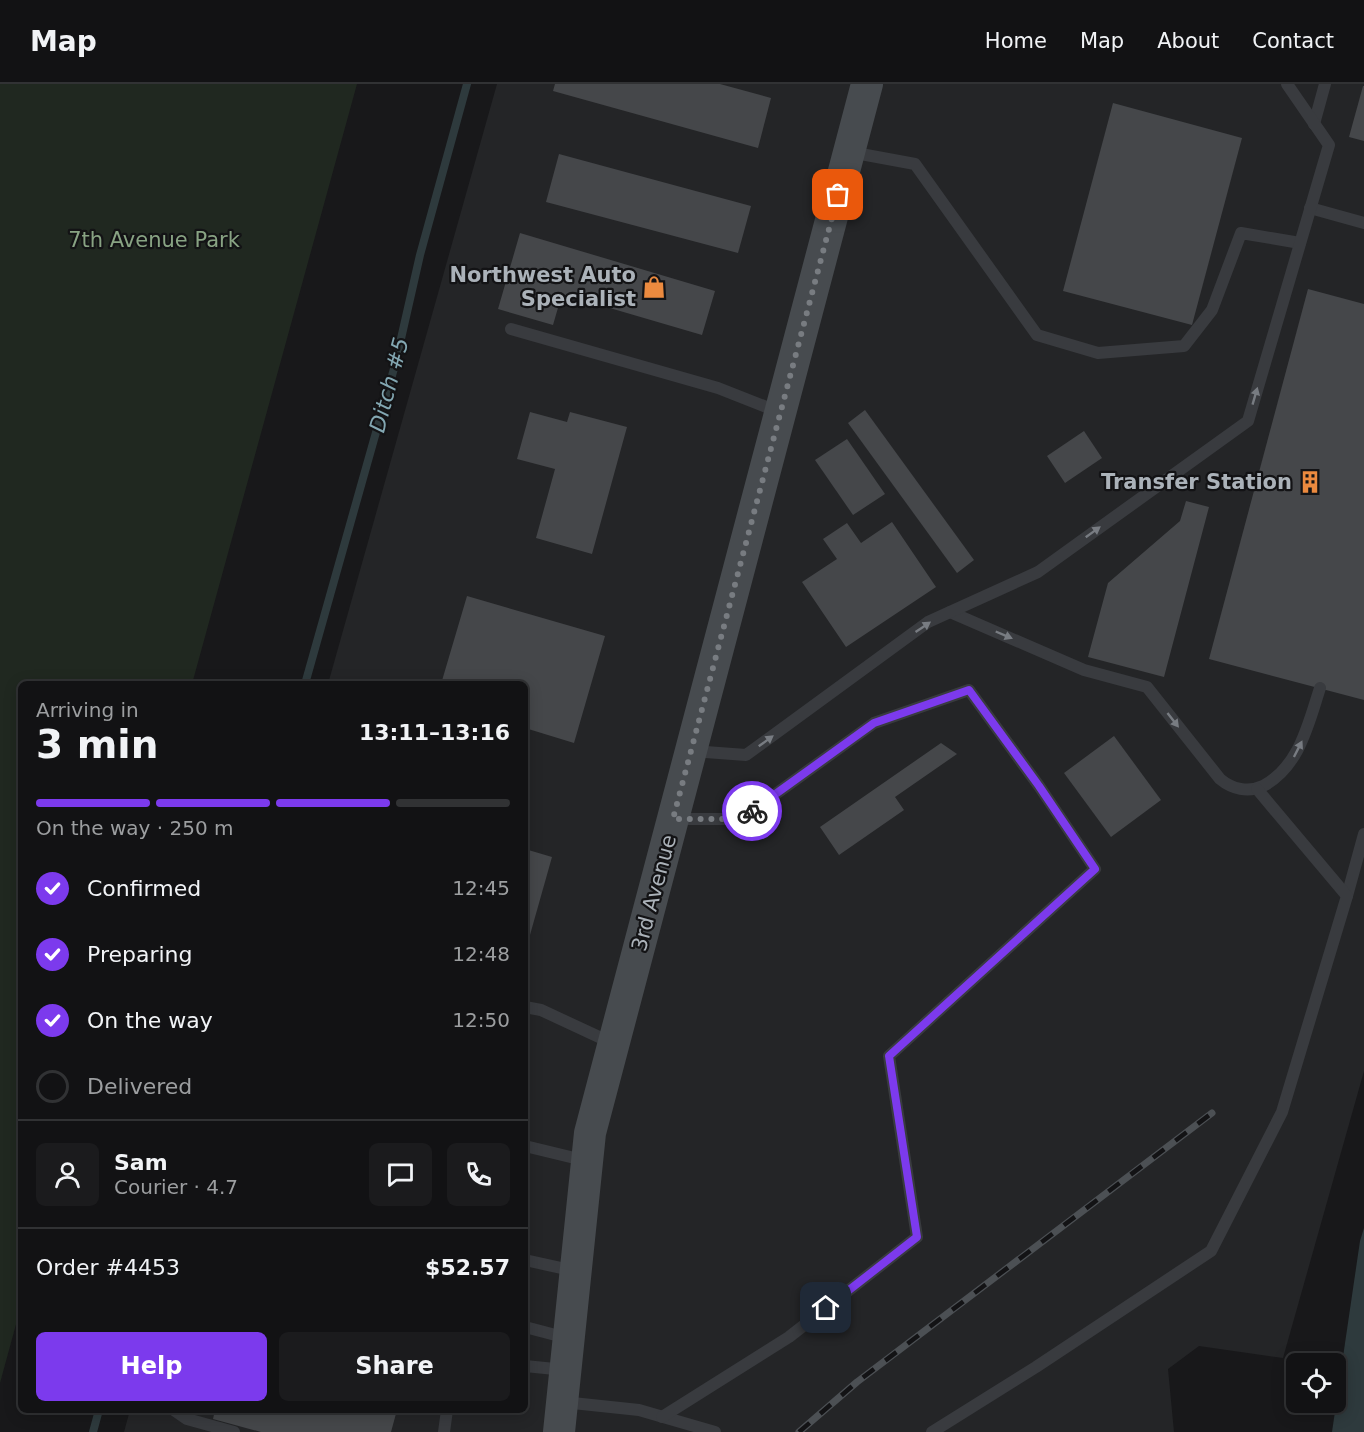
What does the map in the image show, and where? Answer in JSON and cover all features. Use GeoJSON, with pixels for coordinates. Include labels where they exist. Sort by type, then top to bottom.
{"type":"FeatureCollection","features":[{"type":"Feature","properties":{"kind":"main road","name":"3rd Avenue"},"geometry":{"type":"LineString","coordinates":[[560,1417],[590,1132],[867,84]]}},
{"type":"Feature","properties":{"kind":"lane"},"geometry":{"type":"LineString","coordinates":[[691,751],[746,755],[928,622],[1038,572],[1248,421],[1329,145],[1287,84]]}},
{"type":"Feature","properties":{"kind":"lane"},"geometry":{"type":"LineString","coordinates":[[1314,124],[1325,84]]}},
{"type":"Feature","properties":{"kind":"lane"},"geometry":{"type":"LineString","coordinates":[[849,152],[915,164],[1037,335],[1098,353],[1184,346],[1212,310],[1241,233],[1300,243]]}},
{"type":"Feature","properties":{"kind":"lane"},"geometry":{"type":"LineString","coordinates":[[1310,208],[1364,223]]}},
{"type":"Feature","properties":{"kind":"lane"},"geometry":{"type":"LineString","coordinates":[[511,329],[718,388],[780,412]]}},
{"type":"Feature","properties":{"kind":"lane"},"geometry":{"type":"LineString","coordinates":[[950,612],[1084,670],[1147,687],[1220,779],[1230,787],[1244,790],[1257,789],[1275,779],[1292,761],[1304,736],[1320,688]]}},
{"type":"Feature","properties":{"kind":"lane"},"geometry":{"type":"LineString","coordinates":[[662,1417],[789,1337],[917,1237],[889,1056],[1095,869],[1039,786],[969,690],[874,723],[741,819],[673,819]]}},
{"type":"Feature","properties":{"kind":"lane"},"geometry":{"type":"LineString","coordinates":[[1257,789],[1347,896]]}},
{"type":"Feature","properties":{"kind":"lane"},"geometry":{"type":"LineString","coordinates":[[932,1432],[1036,1368],[1211,1251],[1282,1112],[1364,834]]}},
{"type":"Feature","properties":{"kind":"lane"},"geometry":{"type":"LineString","coordinates":[[528,1008],[541,1010],[614,1044]]}},
{"type":"Feature","properties":{"kind":"lane"},"geometry":{"type":"LineString","coordinates":[[528,1147],[587,1161]]}},
{"type":"Feature","properties":{"kind":"lane"},"geometry":{"type":"LineString","coordinates":[[528,1261],[576,1271]]}},
{"type":"Feature","properties":{"kind":"lane"},"geometry":{"type":"LineString","coordinates":[[528,1328],[568,1338]]}},
{"type":"Feature","properties":{"kind":"lane"},"geometry":{"type":"LineString","coordinates":[[528,1366],[565,1370]]}},
{"type":"Feature","properties":{"kind":"lane"},"geometry":{"type":"LineString","coordinates":[[560,1417],[639,1410],[715,1432]]}},
{"type":"Feature","properties":{"kind":"lane"},"geometry":{"type":"LineString","coordinates":[[178,1413],[187,1419],[234,1432]]}},
{"type":"Feature","properties":{"kind":"lane"},"geometry":{"type":"LineString","coordinates":[[444,1432],[447,1413]]}},
{"type":"Feature","properties":{"kind":"shaded area"},"geometry":{"type":"Polygon","coordinates":[[[497,84],[1364,84],[1364,1071],[1283,1358],[1199,1346],[1168,1369],[1174,1432],[124,1432],[129,1413],[528,1413],[528,681],[329,681],[497,84]]]}},
{"type":"Feature","properties":{"kind":"shaded area"},"geometry":{"type":"Polygon","coordinates":[[[1364,1228],[1364,1432],[1332,1432],[1335,1413],[1346,1413],[1346,1353],[1344,1353],[1360,1241],[1364,1228]]]}},
{"type":"Feature","properties":{"kind":"green space","name":"7th Avenue Park"},"geometry":{"type":"Polygon","coordinates":[[[0,84],[357,84],[193,681],[18,681],[18,1317],[0,1383],[0,84]]]}},
{"type":"Feature","properties":{"kind":"building"},"geometry":{"type":"Polygon","coordinates":[[[555,84],[720,84],[771,98],[758,148],[553,91],[555,84]]]}},
{"type":"Feature","properties":{"kind":"building"},"geometry":{"type":"Polygon","coordinates":[[[1364,86],[1364,141],[1349,137],[1364,86]]]}},
{"type":"Feature","properties":{"kind":"building"},"geometry":{"type":"Polygon","coordinates":[[[1113,103],[1242,138],[1192,325],[1063,291],[1113,103]]]}},
{"type":"Feature","properties":{"kind":"building"},"geometry":{"type":"Polygon","coordinates":[[[559,154],[751,206],[738,253],[546,202],[559,154]]]}},
{"type":"Feature","properties":{"kind":"building"},"geometry":{"type":"Polygon","coordinates":[[[520,233],[715,291],[702,335],[562,294],[553,325],[498,309],[520,233]]]}},
{"type":"Feature","properties":{"kind":"building","name":"Transfer Station"},"geometry":{"type":"Polygon","coordinates":[[[1308,289],[1364,304],[1364,700],[1209,659],[1308,289]]]}},
{"type":"Feature","properties":{"kind":"building"},"geometry":{"type":"Polygon","coordinates":[[[865,410],[974,560],[957,573],[848,423],[865,410]]]}},
{"type":"Feature","properties":{"kind":"building"},"geometry":{"type":"Polygon","coordinates":[[[530,412],[567,422],[570,412],[627,427],[592,554],[536,538],[555,469],[517,459],[530,412]]]}},
{"type":"Feature","properties":{"kind":"building"},"geometry":{"type":"Polygon","coordinates":[[[1084,431],[1102,458],[1065,483],[1047,456],[1084,431]]]}},
{"type":"Feature","properties":{"kind":"building"},"geometry":{"type":"Polygon","coordinates":[[[847,439],[885,494],[853,515],[815,460],[847,439]]]}},
{"type":"Feature","properties":{"kind":"building"},"geometry":{"type":"Polygon","coordinates":[[[1186,501],[1209,507],[1164,677],[1088,657],[1108,583],[1180,521],[1186,501]]]}},
{"type":"Feature","properties":{"kind":"building"},"geometry":{"type":"Polygon","coordinates":[[[892,522],[936,587],[846,647],[802,582],[837,559],[823,539],[847,523],[861,543],[892,522]]]}},
{"type":"Feature","properties":{"kind":"building"},"geometry":{"type":"Polygon","coordinates":[[[467,596],[605,636],[574,743],[528,729],[528,681],[442,681],[467,596]]]}},
{"type":"Feature","properties":{"kind":"building"},"geometry":{"type":"Polygon","coordinates":[[[1114,736],[1161,800],[1111,837],[1064,773],[1114,736]]]}},
{"type":"Feature","properties":{"kind":"building"},"geometry":{"type":"Polygon","coordinates":[[[941,743],[957,754],[895,797],[904,810],[839,855],[820,827],[941,743]]]}},
{"type":"Feature","properties":{"kind":"building"},"geometry":{"type":"Polygon","coordinates":[[[528,850],[552,857],[528,942],[528,850]]]}},
{"type":"Feature","properties":{"kind":"building"},"geometry":{"type":"Polygon","coordinates":[[[214,1413],[396,1413],[391,1432],[261,1432],[213,1419],[214,1413]]]}},
{"type":"Feature","properties":{"kind":"waterway","name":"Ditch #5"},"geometry":{"type":"LineString","coordinates":[[306,681],[395,365],[420,255],[467,84]]}},
{"type":"Feature","properties":{"kind":"waterway","name":"Ditch #5"},"geometry":{"type":"LineString","coordinates":[[93,1432],[98,1413]]}},
{"type":"Feature","properties":{"kind":"railway"},"geometry":{"type":"LineString","coordinates":[[799,1432],[857,1382],[1212,1113]]}},
{"type":"Feature","properties":{"kind":"way so far"},"geometry":{"type":"LineString","coordinates":[[752,811],[741,819],[673,819],[838,195]]}},
{"type":"Feature","properties":{"kind":"place","name":"Northwest Auto Specialist"},"geometry":{"type":"Point","coordinates":[654,287]}},
{"type":"Feature","properties":{"kind":"place","name":"Transfer Station"},"geometry":{"type":"Point","coordinates":[1310,482]}},
{"type":"Feature","properties":{"kind":"route"},"geometry":{"type":"LineString","coordinates":[[752,811],[874,723],[969,690],[1039,786],[1095,869],[889,1056],[917,1237],[826,1308]]}}]}
